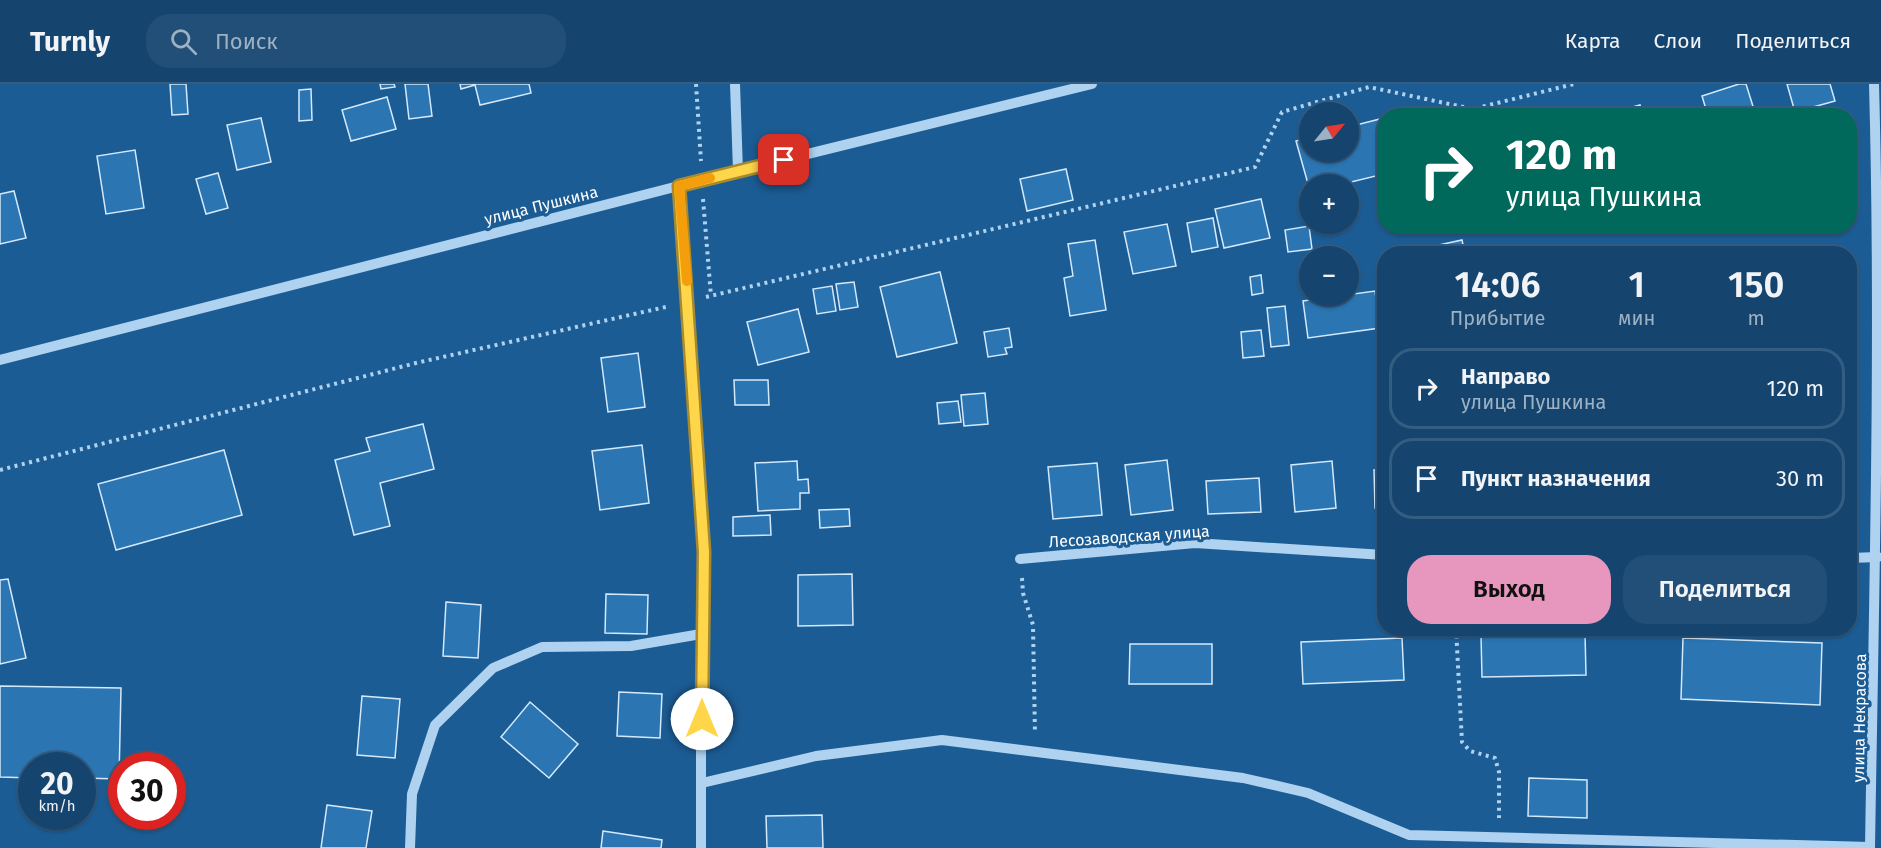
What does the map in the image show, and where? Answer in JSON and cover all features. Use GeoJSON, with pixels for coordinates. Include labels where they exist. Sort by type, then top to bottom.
{"type":"FeatureCollection","features":[{"type":"Feature","properties":{"kind":"street"},"geometry":{"type":"LineString","coordinates":[[735,84],[738,171]]}},
{"type":"Feature","properties":{"kind":"street","name":"улица Пушкина"},"geometry":{"type":"LineString","coordinates":[[0,360],[738,171],[1092,84]]}},
{"type":"Feature","properties":{"kind":"street","name":"улица Некрасова"},"geometry":{"type":"LineString","coordinates":[[1870,847],[1878,558],[1879,197],[1874,84]]}},
{"type":"Feature","properties":{"kind":"street"},"geometry":{"type":"LineString","coordinates":[[679,186],[704,552],[701,634],[701,848]]}},
{"type":"Feature","properties":{"kind":"street","name":"Лесозаводская улица"},"geometry":{"type":"LineString","coordinates":[[1020,559],[1195,543],[1377,555]]}},
{"type":"Feature","properties":{"kind":"street"},"geometry":{"type":"LineString","coordinates":[[1857,558],[1878,558]]}},
{"type":"Feature","properties":{"kind":"street"},"geometry":{"type":"LineString","coordinates":[[410,848],[412,794],[435,725],[493,668],[542,647],[631,646],[701,634]]}},
{"type":"Feature","properties":{"kind":"street"},"geometry":{"type":"LineString","coordinates":[[702,783],[816,756],[942,740],[1243,778],[1308,793],[1409,835],[1870,847]]}},
{"type":"Feature","properties":{"kind":"path"},"geometry":{"type":"LineString","coordinates":[[1481,108],[1574,84]]}},
{"type":"Feature","properties":{"kind":"path"},"geometry":{"type":"LineString","coordinates":[[0,470],[416,363],[688,302],[1255,167],[1282,112],[1369,87],[1464,108]]}},
{"type":"Feature","properties":{"kind":"path"},"geometry":{"type":"LineString","coordinates":[[1020,559],[1023,593],[1033,624],[1036,753]]}},
{"type":"Feature","properties":{"kind":"path"},"geometry":{"type":"LineString","coordinates":[[1456,636],[1462,742],[1470,750],[1495,758],[1499,772],[1499,837]]}},
{"type":"Feature","properties":{"kind":"building"},"geometry":{"type":"Polygon","coordinates":[[[170,84],[186,84],[188,114],[172,115],[170,84]]]}},
{"type":"Feature","properties":{"kind":"building"},"geometry":{"type":"Polygon","coordinates":[[[380,84],[394,84],[395,87],[381,89],[380,84]]]}},
{"type":"Feature","properties":{"kind":"building"},"geometry":{"type":"Polygon","coordinates":[[[405,84],[428,84],[432,116],[409,119],[405,84]]]}},
{"type":"Feature","properties":{"kind":"building"},"geometry":{"type":"Polygon","coordinates":[[[460,84],[529,84],[531,93],[480,105],[475,85],[461,89],[460,84]]]}},
{"type":"Feature","properties":{"kind":"building"},"geometry":{"type":"Polygon","coordinates":[[[1739,84],[1746,84],[1754,108],[1706,108],[1702,96],[1739,84]]]}},
{"type":"Feature","properties":{"kind":"building"},"geometry":{"type":"Polygon","coordinates":[[[1787,84],[1830,84],[1835,101],[1810,108],[1794,108],[1787,84]]]}},
{"type":"Feature","properties":{"kind":"building"},"geometry":{"type":"Polygon","coordinates":[[[311,89],[312,120],[299,121],[299,90],[311,89]]]}},
{"type":"Feature","properties":{"kind":"building"},"geometry":{"type":"Polygon","coordinates":[[[387,97],[396,129],[351,141],[342,110],[387,97]]]}},
{"type":"Feature","properties":{"kind":"building"},"geometry":{"type":"Polygon","coordinates":[[[261,118],[271,162],[237,170],[227,125],[261,118]]]}},
{"type":"Feature","properties":{"kind":"building"},"geometry":{"type":"Polygon","coordinates":[[[1377,120],[1377,176],[1359,180],[1359,174],[1305,174],[1302,162],[1359,162],[1359,124],[1377,120]]]}},
{"type":"Feature","properties":{"kind":"building"},"geometry":{"type":"Polygon","coordinates":[[[135,150],[144,208],[106,214],[97,156],[135,150]]]}},
{"type":"Feature","properties":{"kind":"building"},"geometry":{"type":"Polygon","coordinates":[[[1066,169],[1073,200],[1027,211],[1020,179],[1066,169]]]}},
{"type":"Feature","properties":{"kind":"building"},"geometry":{"type":"Polygon","coordinates":[[[218,173],[228,208],[206,214],[196,179],[218,173]]]}},
{"type":"Feature","properties":{"kind":"building"},"geometry":{"type":"Polygon","coordinates":[[[14,191],[26,238],[0,244],[0,194],[14,191]]]}},
{"type":"Feature","properties":{"kind":"building"},"geometry":{"type":"Polygon","coordinates":[[[1261,199],[1270,238],[1224,248],[1215,209],[1261,199]]]}},
{"type":"Feature","properties":{"kind":"building"},"geometry":{"type":"Polygon","coordinates":[[[1213,218],[1218,247],[1192,252],[1187,223],[1213,218]]]}},
{"type":"Feature","properties":{"kind":"building"},"geometry":{"type":"Polygon","coordinates":[[[1167,224],[1176,266],[1133,274],[1124,232],[1167,224]]]}},
{"type":"Feature","properties":{"kind":"building"},"geometry":{"type":"Polygon","coordinates":[[[1299,228],[1299,234],[1310,234],[1312,246],[1299,246],[1299,251],[1288,252],[1285,230],[1299,228]]]}},
{"type":"Feature","properties":{"kind":"building"},"geometry":{"type":"Polygon","coordinates":[[[1095,240],[1106,310],[1070,316],[1064,278],[1073,276],[1068,244],[1095,240]]]}},
{"type":"Feature","properties":{"kind":"building"},"geometry":{"type":"Polygon","coordinates":[[[1462,240],[1463,246],[1434,246],[1462,240]]]}},
{"type":"Feature","properties":{"kind":"building"},"geometry":{"type":"Polygon","coordinates":[[[940,272],[957,343],[897,357],[880,287],[940,272]]]}},
{"type":"Feature","properties":{"kind":"building"},"geometry":{"type":"Polygon","coordinates":[[[1261,275],[1263,293],[1252,295],[1250,277],[1261,275]]]}},
{"type":"Feature","properties":{"kind":"building"},"geometry":{"type":"Polygon","coordinates":[[[854,282],[858,307],[840,310],[836,284],[854,282]]]}},
{"type":"Feature","properties":{"kind":"building"},"geometry":{"type":"Polygon","coordinates":[[[832,286],[836,311],[817,314],[813,289],[832,286]]]}},
{"type":"Feature","properties":{"kind":"building"},"geometry":{"type":"Polygon","coordinates":[[[1375,291],[1377,328],[1308,338],[1304,306],[1359,306],[1359,293],[1375,291]]]}},
{"type":"Feature","properties":{"kind":"building"},"geometry":{"type":"Polygon","coordinates":[[[1285,306],[1289,345],[1271,347],[1267,308],[1285,306]]]}},
{"type":"Feature","properties":{"kind":"building"},"geometry":{"type":"Polygon","coordinates":[[[798,309],[809,352],[758,365],[747,322],[798,309]]]}},
{"type":"Feature","properties":{"kind":"building"},"geometry":{"type":"Polygon","coordinates":[[[1009,328],[1012,347],[1005,348],[1007,354],[988,357],[984,332],[1009,328]]]}},
{"type":"Feature","properties":{"kind":"building"},"geometry":{"type":"Polygon","coordinates":[[[1261,330],[1264,356],[1243,358],[1241,332],[1261,330]]]}},
{"type":"Feature","properties":{"kind":"building"},"geometry":{"type":"Polygon","coordinates":[[[638,353],[645,407],[608,412],[601,358],[638,353]]]}},
{"type":"Feature","properties":{"kind":"building"},"geometry":{"type":"Polygon","coordinates":[[[734,380],[768,380],[769,405],[735,405],[734,380]]]}},
{"type":"Feature","properties":{"kind":"building"},"geometry":{"type":"Polygon","coordinates":[[[985,393],[988,424],[964,426],[961,395],[985,393]]]}},
{"type":"Feature","properties":{"kind":"building"},"geometry":{"type":"Polygon","coordinates":[[[958,401],[961,422],[939,424],[937,403],[958,401]]]}},
{"type":"Feature","properties":{"kind":"building"},"geometry":{"type":"Polygon","coordinates":[[[423,424],[434,469],[380,483],[390,526],[354,535],[335,460],[370,451],[366,438],[423,424]]]}},
{"type":"Feature","properties":{"kind":"building"},"geometry":{"type":"Polygon","coordinates":[[[642,445],[649,503],[600,510],[592,451],[642,445]]]}},
{"type":"Feature","properties":{"kind":"building"},"geometry":{"type":"Polygon","coordinates":[[[224,450],[242,515],[116,550],[98,484],[224,450]]]}},
{"type":"Feature","properties":{"kind":"building"},"geometry":{"type":"Polygon","coordinates":[[[1167,460],[1173,510],[1131,515],[1125,465],[1167,460]]]}},
{"type":"Feature","properties":{"kind":"building"},"geometry":{"type":"Polygon","coordinates":[[[797,461],[798,480],[808,479],[809,493],[800,493],[800,509],[758,511],[755,463],[797,461]]]}},
{"type":"Feature","properties":{"kind":"building"},"geometry":{"type":"Polygon","coordinates":[[[1332,461],[1336,508],[1295,512],[1291,465],[1332,461]]]}},
{"type":"Feature","properties":{"kind":"building"},"geometry":{"type":"Polygon","coordinates":[[[1097,463],[1102,515],[1053,519],[1048,467],[1097,463]]]}},
{"type":"Feature","properties":{"kind":"building"},"geometry":{"type":"Polygon","coordinates":[[[1374,470],[1377,470],[1377,508],[1375,508],[1374,470]]]}},
{"type":"Feature","properties":{"kind":"building"},"geometry":{"type":"Polygon","coordinates":[[[1259,478],[1261,512],[1208,514],[1206,481],[1259,478]]]}},
{"type":"Feature","properties":{"kind":"building"},"geometry":{"type":"Polygon","coordinates":[[[849,509],[850,526],[820,528],[819,510],[849,509]]]}},
{"type":"Feature","properties":{"kind":"building"},"geometry":{"type":"Polygon","coordinates":[[[770,515],[771,535],[733,536],[733,517],[770,515]]]}},
{"type":"Feature","properties":{"kind":"building"},"geometry":{"type":"Polygon","coordinates":[[[852,574],[853,625],[798,626],[798,575],[852,574]]]}},
{"type":"Feature","properties":{"kind":"building"},"geometry":{"type":"Polygon","coordinates":[[[8,579],[26,658],[0,664],[0,580],[8,579]]]}},
{"type":"Feature","properties":{"kind":"building"},"geometry":{"type":"Polygon","coordinates":[[[606,594],[648,595],[647,634],[605,633],[606,594]]]}},
{"type":"Feature","properties":{"kind":"building"},"geometry":{"type":"Polygon","coordinates":[[[446,602],[481,605],[478,658],[443,656],[446,602]]]}},
{"type":"Feature","properties":{"kind":"building"},"geometry":{"type":"Polygon","coordinates":[[[1481,636],[1585,636],[1586,675],[1482,677],[1481,636]]]}},
{"type":"Feature","properties":{"kind":"building"},"geometry":{"type":"Polygon","coordinates":[[[1402,638],[1404,680],[1303,684],[1301,642],[1402,638]]]}},
{"type":"Feature","properties":{"kind":"building"},"geometry":{"type":"Polygon","coordinates":[[[1683,638],[1822,643],[1820,705],[1681,699],[1683,638]]]}},
{"type":"Feature","properties":{"kind":"building"},"geometry":{"type":"Polygon","coordinates":[[[1130,644],[1212,644],[1212,684],[1129,684],[1130,644]]]}},
{"type":"Feature","properties":{"kind":"building"},"geometry":{"type":"Polygon","coordinates":[[[0,686],[121,688],[120,752],[108,752],[108,779],[96,778],[96,752],[18,752],[18,778],[0,777],[0,686]]]}},
{"type":"Feature","properties":{"kind":"building"},"geometry":{"type":"Polygon","coordinates":[[[619,692],[662,694],[660,738],[617,736],[619,692]]]}},
{"type":"Feature","properties":{"kind":"building"},"geometry":{"type":"Polygon","coordinates":[[[362,696],[400,699],[395,758],[357,755],[362,696]]]}},
{"type":"Feature","properties":{"kind":"building"},"geometry":{"type":"Polygon","coordinates":[[[530,702],[578,744],[549,778],[501,737],[530,702]]]}},
{"type":"Feature","properties":{"kind":"building"},"geometry":{"type":"Polygon","coordinates":[[[1529,778],[1587,780],[1587,818],[1528,816],[1529,778]]]}},
{"type":"Feature","properties":{"kind":"building"},"geometry":{"type":"Polygon","coordinates":[[[327,805],[372,811],[366,848],[321,848],[327,805]]]}},
{"type":"Feature","properties":{"kind":"building"},"geometry":{"type":"Polygon","coordinates":[[[822,815],[823,848],[767,848],[766,816],[822,815]]]}},
{"type":"Feature","properties":{"kind":"building"},"geometry":{"type":"Polygon","coordinates":[[[603,831],[662,840],[661,848],[601,848],[603,831]]]}},
{"type":"Feature","properties":{"kind":"slow traffic"},"geometry":{"type":"LineString","coordinates":[[687,281],[679,186],[710,178]]}},
{"type":"Feature","properties":{"kind":"route"},"geometry":{"type":"LineString","coordinates":[[702,719],[701,634],[704,552],[699,449],[679,186],[784,160]]}}]}
